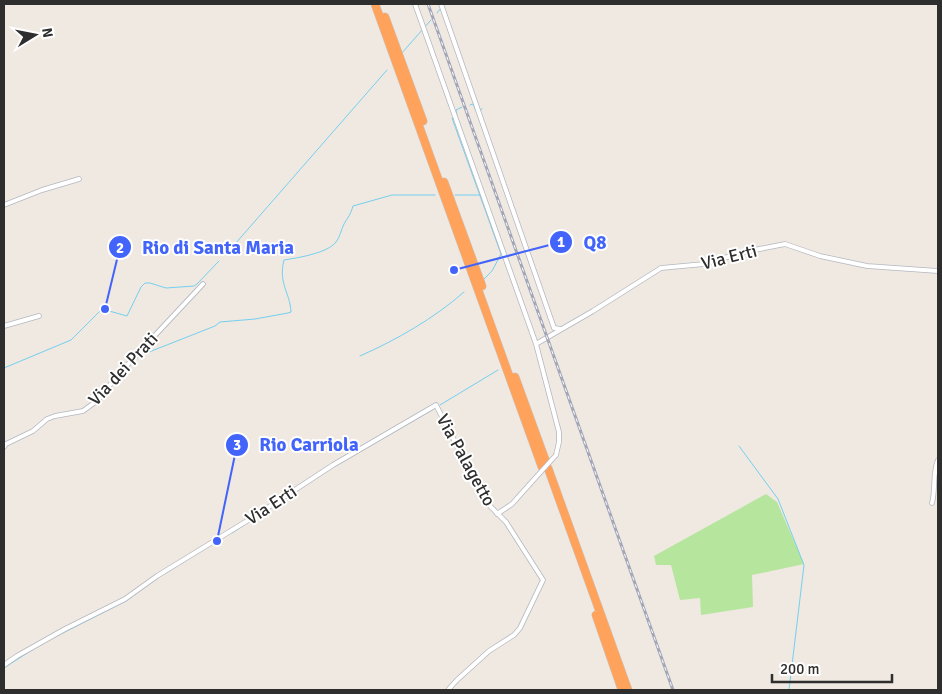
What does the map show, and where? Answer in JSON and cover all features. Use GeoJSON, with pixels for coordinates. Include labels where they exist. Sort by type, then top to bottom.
{"type":"FeatureCollection","features":[{"type":"Feature","properties":{"kind":"highway"},"geometry":{"type":"LineString","coordinates":[[375,4],[628,690]]}},
{"type":"Feature","properties":{"kind":"highway"},"geometry":{"type":"LineString","coordinates":[[380,4],[545,467],[622,690]]}},
{"type":"Feature","properties":{"kind":"street","name":"Via Palagetto"},"geometry":{"type":"LineString","coordinates":[[415,4],[536,344],[559,432],[556,455],[512,504],[497,514]]}},
{"type":"Feature","properties":{"kind":"street"},"geometry":{"type":"LineString","coordinates":[[442,6],[554,328],[561,329]]}},
{"type":"Feature","properties":{"kind":"street"},"geometry":{"type":"LineString","coordinates":[[4,205],[42,190],[79,179]]}},
{"type":"Feature","properties":{"kind":"street","name":"Via Erti"},"geometry":{"type":"LineString","coordinates":[[536,344],[661,268],[704,264],[744,252],[785,244],[820,256],[858,264],[900,270],[938,271]]}},
{"type":"Feature","properties":{"kind":"street","name":"Via dei Prati"},"geometry":{"type":"LineString","coordinates":[[4,447],[6,444],[33,431],[47,419],[83,411],[98,400],[117,376],[203,284]]}},
{"type":"Feature","properties":{"kind":"street"},"geometry":{"type":"LineString","coordinates":[[4,326],[38,316]]}},
{"type":"Feature","properties":{"kind":"street","name":"Via Palagetto"},"geometry":{"type":"LineString","coordinates":[[436,405],[486,502],[506,522],[543,580],[520,628],[514,635],[489,651],[448,690]]}},
{"type":"Feature","properties":{"kind":"street","name":"Via Erti"},"geometry":{"type":"LineString","coordinates":[[4,665],[65,629],[125,599],[157,576],[255,516],[333,465],[436,405]]}},
{"type":"Feature","properties":{"kind":"street"},"geometry":{"type":"LineString","coordinates":[[932,503],[934,471],[938,460]]}},
{"type":"Feature","properties":{"kind":"green space"},"geometry":{"type":"Polygon","coordinates":[[[766,494],[777,502],[804,564],[752,575],[753,607],[701,615],[700,598],[680,600],[671,565],[656,565],[654,556],[766,494]]]}},
{"type":"Feature","properties":{"kind":"waterway"},"geometry":{"type":"LineString","coordinates":[[437,13],[441,8]]}},
{"type":"Feature","properties":{"kind":"waterway"},"geometry":{"type":"LineString","coordinates":[[401,54],[431,20]]}},
{"type":"Feature","properties":{"kind":"waterway"},"geometry":{"type":"LineString","coordinates":[[235,244],[387,70]]}},
{"type":"Feature","properties":{"kind":"waterway"},"geometry":{"type":"LineString","coordinates":[[470,105],[473,104],[476,111],[482,109]]}},
{"type":"Feature","properties":{"kind":"waterway"},"geometry":{"type":"LineString","coordinates":[[457,116],[456,110],[462,107]]}},
{"type":"Feature","properties":{"kind":"waterway"},"geometry":{"type":"LineString","coordinates":[[453,118],[501,254],[492,271],[484,279]]}},
{"type":"Feature","properties":{"kind":"waterway"},"geometry":{"type":"LineString","coordinates":[[145,349],[149,352],[215,326],[220,322],[255,319],[291,312],[282,275],[284,260],[312,254],[332,246],[339,238],[353,206],[392,195],[435,195]]}},
{"type":"Feature","properties":{"kind":"waterway"},"geometry":{"type":"LineString","coordinates":[[455,195],[480,195]]}},
{"type":"Feature","properties":{"kind":"waterway"},"geometry":{"type":"LineString","coordinates":[[4,368],[71,340],[102,309],[127,316],[141,287],[145,283],[166,288],[194,286],[219,261]]}},
{"type":"Feature","properties":{"kind":"waterway"},"geometry":{"type":"LineString","coordinates":[[360,356],[415,328],[464,292]]}},
{"type":"Feature","properties":{"kind":"waterway"},"geometry":{"type":"LineString","coordinates":[[440,405],[498,370]]}},
{"type":"Feature","properties":{"kind":"waterway"},"geometry":{"type":"LineString","coordinates":[[337,465],[432,410]]}},
{"type":"Feature","properties":{"kind":"waterway"},"geometry":{"type":"LineString","coordinates":[[739,446],[778,499],[804,565],[789,690]]}},
{"type":"Feature","properties":{"kind":"waterway"},"geometry":{"type":"LineString","coordinates":[[232,533],[268,509]]}},
{"type":"Feature","properties":{"kind":"waterway"},"geometry":{"type":"LineString","coordinates":[[166,573],[209,546]]}},
{"type":"Feature","properties":{"kind":"waterway"},"geometry":{"type":"LineString","coordinates":[[47,641],[126,601],[160,576]]}},
{"type":"Feature","properties":{"kind":"waterway"},"geometry":{"type":"LineString","coordinates":[[4,668],[35,648]]}},
{"type":"Feature","properties":{"kind":"railway"},"geometry":{"type":"LineString","coordinates":[[428,4],[673,690]]}},
{"type":"Feature","properties":{"kind":"place","name":"Q8"},"geometry":{"type":"Point","coordinates":[454,270]}},
{"type":"Feature","properties":{"kind":"place","name":"Rio di Santa Maria"},"geometry":{"type":"Point","coordinates":[105,309]}},
{"type":"Feature","properties":{"kind":"place","name":"Rio Carriola"},"geometry":{"type":"Point","coordinates":[217,541]}}]}
